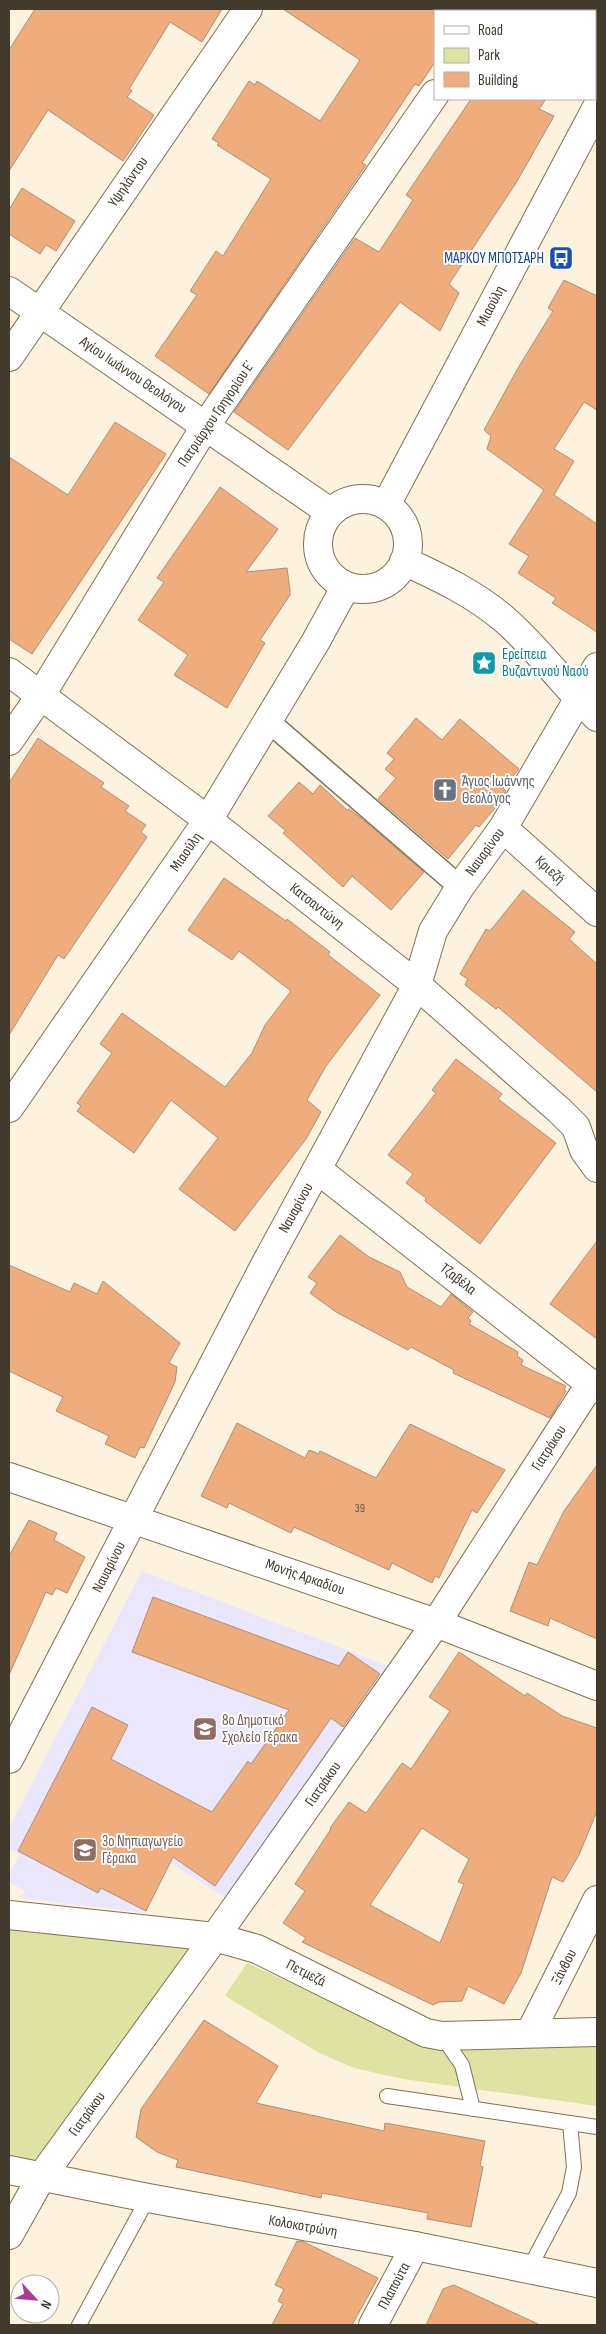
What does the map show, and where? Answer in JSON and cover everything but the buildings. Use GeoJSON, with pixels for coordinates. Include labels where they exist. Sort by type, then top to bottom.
{"type":"FeatureCollection","features":[{"type":"Feature","properties":{"kind":"street","name":"Υψηλάντου"},"geometry":{"type":"LineString","coordinates":[[9,357],[38,311],[248,9]]}},
{"type":"Feature","properties":{"kind":"street","name":"Πατριάρχου Γρηγορίου Ε΄"},"geometry":{"type":"LineString","coordinates":[[9,741],[41,695],[206,425],[434,95]]}},
{"type":"Feature","properties":{"kind":"street","name":"Μιαούλη"},"geometry":{"type":"LineString","coordinates":[[386,505],[597,107]]}},
{"type":"Feature","properties":{"kind":"street","name":"Αγίου Ιωάννου Θεολόγου"},"geometry":{"type":"LineString","coordinates":[[9,292],[206,425],[330,512]]}},
{"type":"Feature","properties":{"kind":"street"},"geometry":{"type":"LineString","coordinates":[[363,499],[386,505],[400,518],[407,532],[408,547],[404,561],[397,574],[386,583],[372,588],[357,589],[346,586],[330,576],[322,563],[318,548],[319,532],[330,512],[348,501],[363,499]]}},
{"type":"Feature","properties":{"kind":"street"},"geometry":{"type":"LineString","coordinates":[[404,561],[465,592],[504,619],[527,641],[587,708]]}},
{"type":"Feature","properties":{"kind":"street","name":"Μιαούλη"},"geometry":{"type":"LineString","coordinates":[[9,1108],[208,820],[346,586]]}},
{"type":"Feature","properties":{"kind":"street","name":"Ναυαρίνου"},"geometry":{"type":"LineString","coordinates":[[9,1759],[266,1263],[417,985],[434,931],[460,887],[587,708],[597,667]]}},
{"type":"Feature","properties":{"kind":"street","name":"Κατσαντώνη"},"geometry":{"type":"LineString","coordinates":[[9,672],[208,820],[417,985],[576,1127],[584,1150],[597,1168]]}},
{"type":"Feature","properties":{"kind":"street"},"geometry":{"type":"LineString","coordinates":[[268,720],[460,887]]}},
{"type":"Feature","properties":{"kind":"street","name":"Κριεζή"},"geometry":{"type":"LineString","coordinates":[[503,828],[597,912]]}},
{"type":"Feature","properties":{"kind":"street","name":"Τζαβέλα"},"geometry":{"type":"LineString","coordinates":[[318,1170],[594,1386]]}},
{"type":"Feature","properties":{"kind":"street","name":"Γιατράκου"},"geometry":{"type":"LineString","coordinates":[[9,2235],[42,2176],[215,1937],[436,1623],[594,1386]]}},
{"type":"Feature","properties":{"kind":"street","name":"Μονής Αρκαδίου"},"geometry":{"type":"LineString","coordinates":[[9,1476],[436,1623],[597,1686]]}},
{"type":"Feature","properties":{"kind":"street","name":"Ξάνθου"},"geometry":{"type":"LineString","coordinates":[[530,2033],[597,1900]]}},
{"type":"Feature","properties":{"kind":"street","name":"Πετμεζά"},"geometry":{"type":"LineString","coordinates":[[9,1915],[215,1937],[257,1949],[426,2033],[442,2036],[597,2032]]}},
{"type":"Feature","properties":{"kind":"street","name":"Κολοκοτρώνη"},"geometry":{"type":"LineString","coordinates":[[9,2170],[148,2198],[415,2246],[597,2283]]}},
{"type":"Feature","properties":{"kind":"street","name":"Πλαπούτα"},"geometry":{"type":"LineString","coordinates":[[373,2325],[415,2246]]}},
{"type":"Feature","properties":{"kind":"lane"},"geometry":{"type":"LineString","coordinates":[[442,2036],[462,2065],[473,2109]]}},
{"type":"Feature","properties":{"kind":"lane"},"geometry":{"type":"LineString","coordinates":[[387,2096],[597,2127]]}},
{"type":"Feature","properties":{"kind":"lane"},"geometry":{"type":"LineString","coordinates":[[529,2269],[569,2194],[574,2167],[570,2123]]}},
{"type":"Feature","properties":{"kind":"lane"},"geometry":{"type":"LineString","coordinates":[[79,2325],[148,2198]]}},
{"type":"Feature","properties":{"kind":"shaded area","name":"8ο Δημοτικό Σχολείο Γέρακα"},"geometry":{"type":"Polygon","coordinates":[[[142,1571],[388,1666],[387,1673],[229,1900],[172,1864],[169,1865],[145,1913],[21,1898],[25,1890],[9,1883],[9,1876],[19,1854],[9,1849],[9,1828],[142,1571]]]}},
{"type":"Feature","properties":{"kind":"green space"},"geometry":{"type":"Polygon","coordinates":[[[9,1927],[200,1948],[49,2164],[9,2156],[9,1927]]]}},
{"type":"Feature","properties":{"kind":"green space"},"geometry":{"type":"Polygon","coordinates":[[[247,1963],[370,2018],[597,2044],[597,2106],[403,2079],[354,2068],[319,2053],[225,1996],[247,1963]]]}},
{"type":"Feature","properties":{"kind":"place","name":"ΜΑΡΚΟΥ ΜΠΟΤΣΑΡΗ"},"geometry":{"type":"Point","coordinates":[561,258]}},
{"type":"Feature","properties":{"kind":"place","name":"Ερείπεια Βυζαντινού Ναού"},"geometry":{"type":"Point","coordinates":[484,663]}},
{"type":"Feature","properties":{"kind":"place","name":"Άγιος Ιωάννης Θεολόγος"},"geometry":{"type":"Point","coordinates":[445,790]}},
{"type":"Feature","properties":{"kind":"place","name":"8ο Δημοτικό Σχολείο Γέρακα"},"geometry":{"type":"Point","coordinates":[205,1729]}},
{"type":"Feature","properties":{"kind":"place","name":"3ο Νηπιαγωγείο Γέρακα"},"geometry":{"type":"Point","coordinates":[85,1850]}}]}
